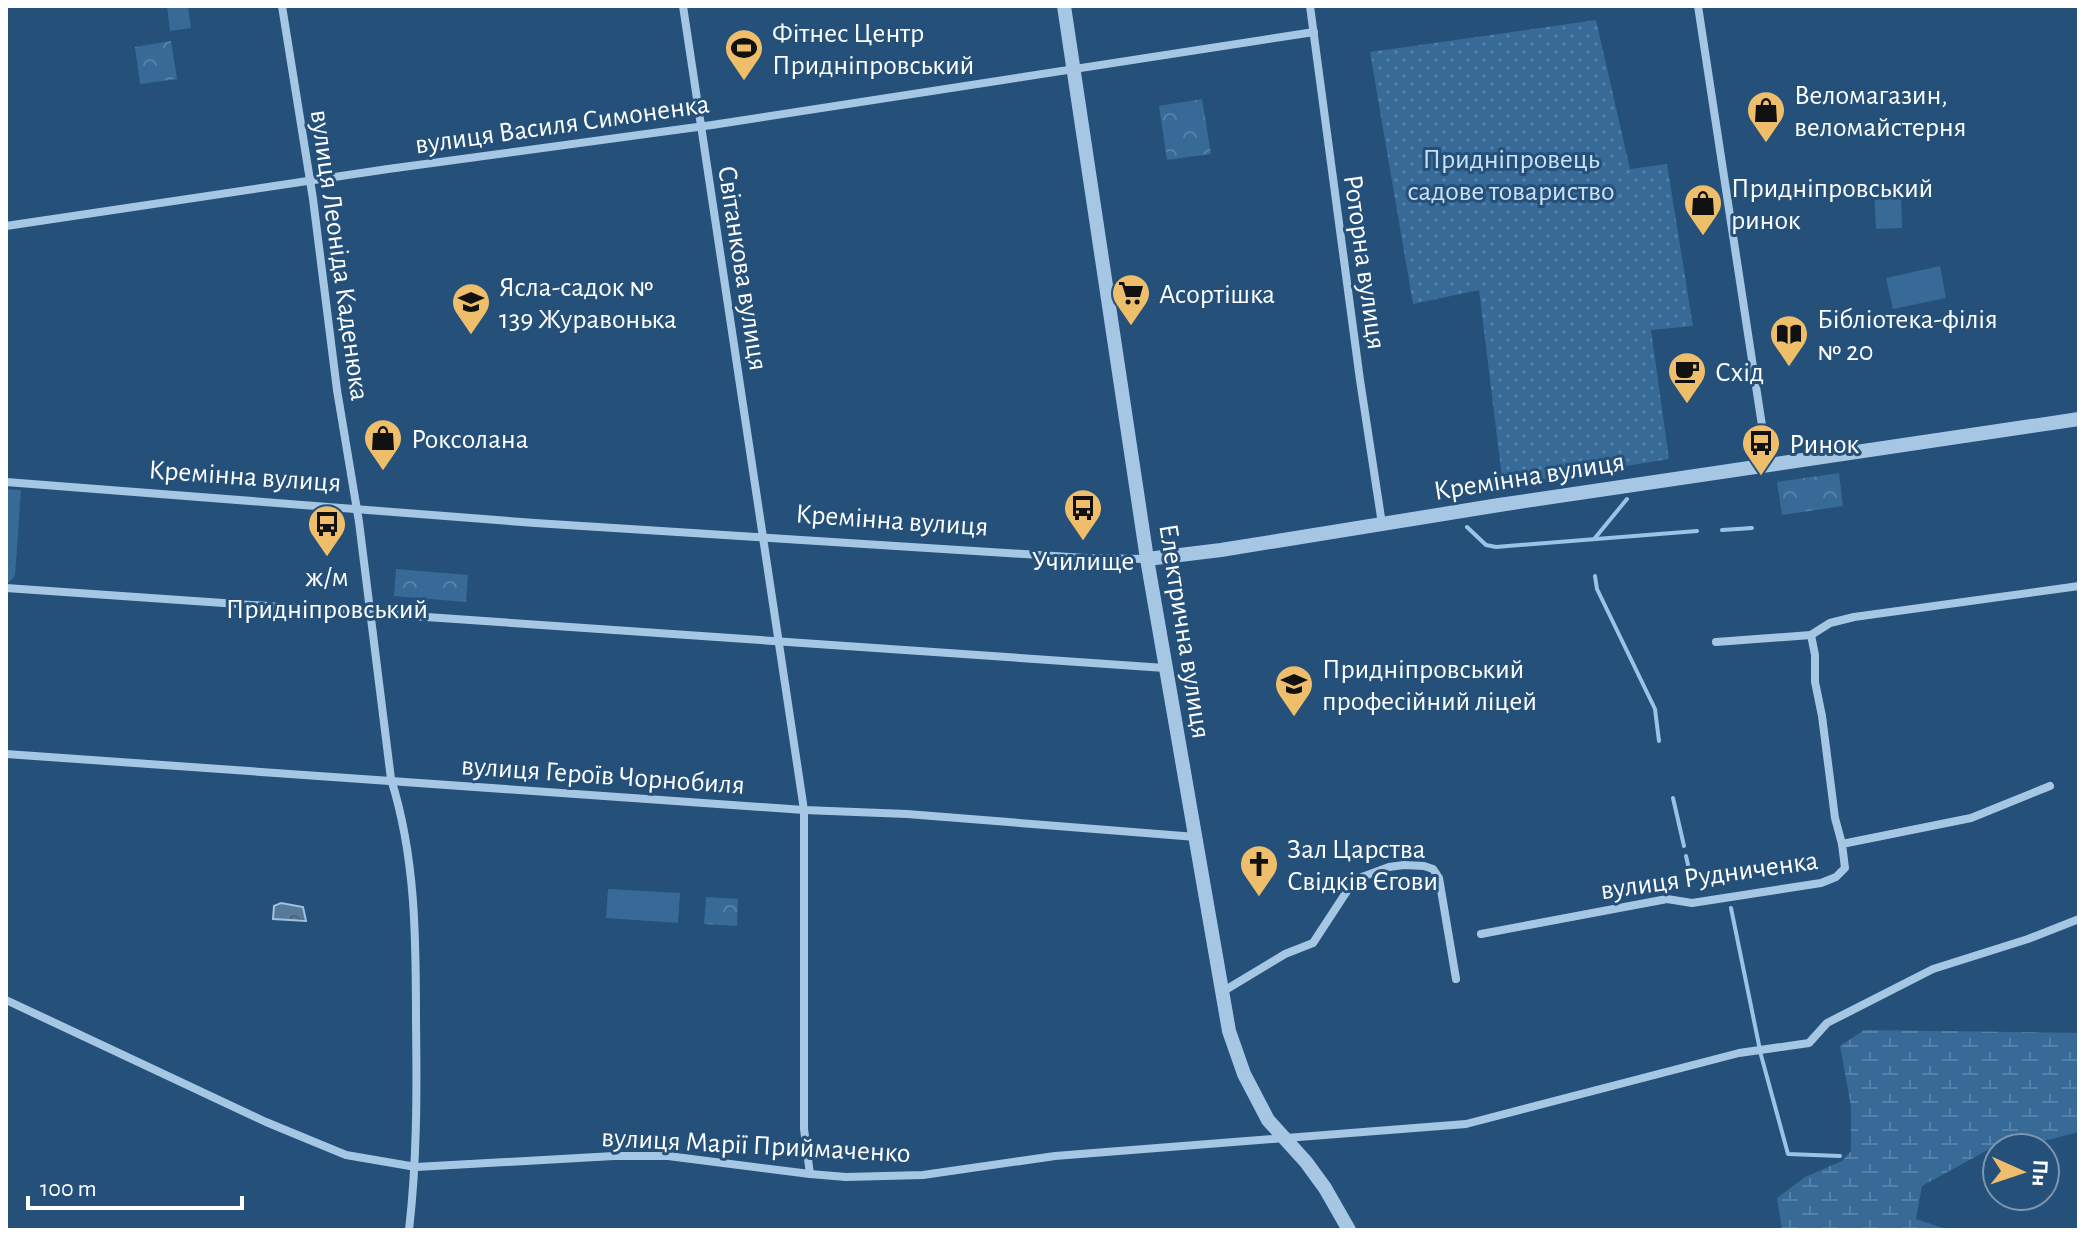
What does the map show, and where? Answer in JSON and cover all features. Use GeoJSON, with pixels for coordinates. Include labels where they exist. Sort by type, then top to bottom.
{"type":"FeatureCollection","features":[{"type":"Feature","properties":{"kind":"street","name":"вулиця Леоніда Каденюка"},"geometry":{"type":"LineString","coordinates":[[282,6],[357,509]]}},
{"type":"Feature","properties":{"kind":"street","name":"Світанкова вулиця"},"geometry":{"type":"LineString","coordinates":[[683,6],[804,810],[804,1129],[810,1174]]}},
{"type":"Feature","properties":{"kind":"street","name":"Електрична вулиця"},"geometry":{"type":"LineString","coordinates":[[1064,6],[1147,559],[1229,1031],[1244,1074],[1268,1120],[1325,1188],[1349,1230]]}},
{"type":"Feature","properties":{"kind":"street","name":"Роторна вулиця"},"geometry":{"type":"LineString","coordinates":[[1310,6],[1382,524]]}},
{"type":"Feature","properties":{"kind":"street"},"geometry":{"type":"LineString","coordinates":[[1698,6],[1768,466]]}},
{"type":"Feature","properties":{"kind":"street","name":"вулиця Василя Симоненка"},"geometry":{"type":"LineString","coordinates":[[6,226],[700,127],[1314,32]]}},
{"type":"Feature","properties":{"kind":"street","name":"Кремінна вулиця"},"geometry":{"type":"LineString","coordinates":[[6,482],[357,509],[1085,558],[1147,559],[2079,419]]}},
{"type":"Feature","properties":{"kind":"street"},"geometry":{"type":"LineString","coordinates":[[357,509],[391,779],[400,806],[416,922],[416,1167],[409,1230]]}},
{"type":"Feature","properties":{"kind":"street"},"geometry":{"type":"LineString","coordinates":[[1716,642],[1811,635],[1830,623],[1854,617],[2079,586]]}},
{"type":"Feature","properties":{"kind":"street"},"geometry":{"type":"LineString","coordinates":[[6,588],[1165,668]]}},
{"type":"Feature","properties":{"kind":"street"},"geometry":{"type":"LineString","coordinates":[[1811,635],[1835,818],[1842,844]]}},
{"type":"Feature","properties":{"kind":"street","name":"вулиця Героїв Чорнобиля"},"geometry":{"type":"LineString","coordinates":[[6,754],[804,810],[907,814],[1196,837]]}},
{"type":"Feature","properties":{"kind":"street","name":"вулиця Рудниченка"},"geometry":{"type":"LineString","coordinates":[[1481,934],[1667,899],[1692,903],[1821,883],[1836,877],[1845,868],[1842,844],[1971,818],[2050,786]]}},
{"type":"Feature","properties":{"kind":"street"},"geometry":{"type":"LineString","coordinates":[[1222,992],[1285,954],[1313,943],[1349,888],[1362,877],[1404,865],[1433,869],[1439,878],[1456,979]]}},
{"type":"Feature","properties":{"kind":"street","name":"вулиця Марії Приймаченко"},"geometry":{"type":"LineString","coordinates":[[6,1000],[266,1122],[346,1155],[416,1167],[668,1156],[846,1177],[923,1175],[1055,1156],[1466,1124],[1739,1053],[1809,1043],[1827,1023],[1933,969],[2079,919]]}},
{"type":"Feature","properties":{"kind":"green space"},"geometry":{"type":"Polygon","coordinates":[[[167,6],[188,6],[191,28],[170,31],[167,6]]]}},
{"type":"Feature","properties":{"kind":"green space","name":"Придніпровець садове товариство"},"geometry":{"type":"Polygon","coordinates":[[[1596,20],[1630,169],[1667,164],[1693,326],[1651,330],[1669,459],[1503,486],[1479,290],[1413,304],[1370,52],[1596,20]]]}},
{"type":"Feature","properties":{"kind":"green space"},"geometry":{"type":"Polygon","coordinates":[[[171,41],[177,79],[140,84],[135,47],[171,41]]]}},
{"type":"Feature","properties":{"kind":"green space"},"geometry":{"type":"Polygon","coordinates":[[[1202,99],[1211,154],[1167,160],[1159,106],[1202,99]]]}},
{"type":"Feature","properties":{"kind":"green space"},"geometry":{"type":"Polygon","coordinates":[[[1901,192],[1902,228],[1876,229],[1874,193],[1901,192]]]}},
{"type":"Feature","properties":{"kind":"green space"},"geometry":{"type":"Polygon","coordinates":[[[1940,266],[1946,298],[1893,309],[1886,278],[1940,266]]]}},
{"type":"Feature","properties":{"kind":"green space"},"geometry":{"type":"Polygon","coordinates":[[[1839,473],[1843,506],[1782,515],[1777,482],[1839,473]]]}},
{"type":"Feature","properties":{"kind":"green space"},"geometry":{"type":"Polygon","coordinates":[[[6,489],[21,490],[15,576],[8,583],[6,489]]]}},
{"type":"Feature","properties":{"kind":"green space"},"geometry":{"type":"Polygon","coordinates":[[[396,569],[468,575],[466,602],[394,596],[396,569]]]}},
{"type":"Feature","properties":{"kind":"green space"},"geometry":{"type":"Polygon","coordinates":[[[608,889],[680,893],[678,923],[606,918],[608,889]]]}},
{"type":"Feature","properties":{"kind":"green space"},"geometry":{"type":"Polygon","coordinates":[[[706,897],[738,899],[737,926],[704,924],[706,897]]]}},
{"type":"Feature","properties":{"kind":"green space"},"geometry":{"type":"Polygon","coordinates":[[[1864,1030],[2079,1033],[2079,1132],[2061,1137],[2061,1132],[1981,1132],[1981,1154],[1922,1186],[1916,1219],[1949,1230],[1782,1230],[1777,1198],[1805,1177],[1842,1161],[1851,1151],[1851,1106],[1840,1046],[1864,1030]]]}},
{"type":"Feature","properties":{"kind":"water"},"geometry":{"type":"Polygon","coordinates":[[[281,903],[303,907],[306,921],[273,919],[274,906],[281,903]]]}},
{"type":"Feature","properties":{"kind":"waterway"},"geometry":{"type":"LineString","coordinates":[[1595,538],[1627,499]]}},
{"type":"Feature","properties":{"kind":"waterway"},"geometry":{"type":"LineString","coordinates":[[1467,527],[1486,545],[1496,547],[1697,531]]}},
{"type":"Feature","properties":{"kind":"waterway"},"geometry":{"type":"LineString","coordinates":[[1722,530],[1752,528]]}},
{"type":"Feature","properties":{"kind":"waterway"},"geometry":{"type":"LineString","coordinates":[[1595,576],[1597,589],[1655,709],[1659,741]]}},
{"type":"Feature","properties":{"kind":"waterway"},"geometry":{"type":"LineString","coordinates":[[1673,798],[1684,846]]}},
{"type":"Feature","properties":{"kind":"waterway"},"geometry":{"type":"LineString","coordinates":[[1686,856],[1691,878]]}},
{"type":"Feature","properties":{"kind":"waterway"},"geometry":{"type":"LineString","coordinates":[[1731,908],[1761,1055],[1788,1154],[1840,1156]]}},
{"type":"Feature","properties":{"kind":"place","name":"Фітнес Центр Придніпровський"},"geometry":{"type":"Point","coordinates":[744,82]}},
{"type":"Feature","properties":{"kind":"place","name":"Веломагазин, веломайстерня"},"geometry":{"type":"Point","coordinates":[1766,144]}},
{"type":"Feature","properties":{"kind":"place","name":"Придніпровський ринок"},"geometry":{"type":"Point","coordinates":[1703,237]}},
{"type":"Feature","properties":{"kind":"place","name":"Асортішка"},"geometry":{"type":"Point","coordinates":[1131,327]}},
{"type":"Feature","properties":{"kind":"place","name":"Ясла-садок № 139 Журавонька"},"geometry":{"type":"Point","coordinates":[471,336]}},
{"type":"Feature","properties":{"kind":"place","name":"Бібліотека-філія № 20"},"geometry":{"type":"Point","coordinates":[1789,368]}},
{"type":"Feature","properties":{"kind":"place","name":"Схід"},"geometry":{"type":"Point","coordinates":[1687,405]}},
{"type":"Feature","properties":{"kind":"place","name":"Роксолана"},"geometry":{"type":"Point","coordinates":[383,472]}},
{"type":"Feature","properties":{"kind":"place","name":"Ринок"},"geometry":{"type":"Point","coordinates":[1761,477]}},
{"type":"Feature","properties":{"kind":"place","name":"Училище"},"geometry":{"type":"Point","coordinates":[1083,542]}},
{"type":"Feature","properties":{"kind":"place","name":"ж/м Придніпровський"},"geometry":{"type":"Point","coordinates":[327,558]}},
{"type":"Feature","properties":{"kind":"place","name":"Придніпровський професійний ліцей"},"geometry":{"type":"Point","coordinates":[1294,718]}},
{"type":"Feature","properties":{"kind":"place","name":"Зал Царства Свідків Єгови"},"geometry":{"type":"Point","coordinates":[1259,898]}}]}
